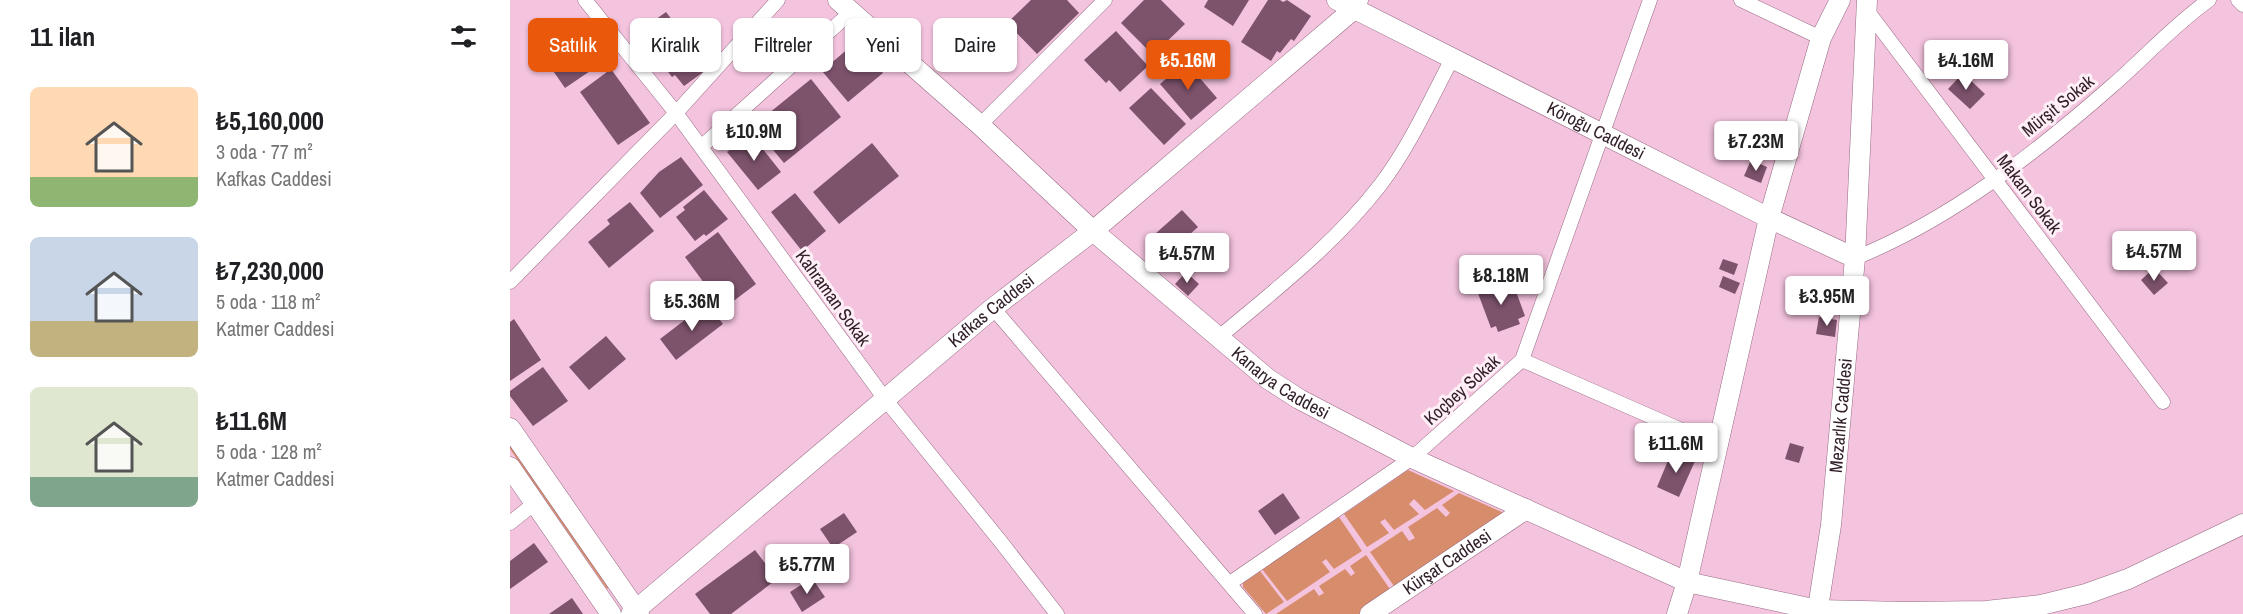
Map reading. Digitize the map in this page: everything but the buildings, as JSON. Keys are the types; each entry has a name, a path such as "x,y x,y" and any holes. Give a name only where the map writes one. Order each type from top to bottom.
{"street":[{"name":"Kahraman Sokak","path":"585,0 676,113 885,399 1057,614"},
{"path":"510,282 676,113 778,0"},
{"path":"980,125 1105,0"},
{"name":"Koçbey Sokak","path":"1230,583 1412,458 1522,360 1650,0"},
{"path":"1741,0 1821,38"},
{"path":"1677,614 1687,582 1769,218 1821,38 1840,0"},
{"name":"Mürşit Sokak","path":"1856,258 1893,243 1933,219 2053,136 2209,0"},
{"path":"2238,0 2243,5"},
{"name":"Köroğu Caddesi","path":"1350,3 1769,218 1856,258"},
{"name":"Kafkas Caddesi","path":"635,613 993,308 1093,231 1350,3"},
{"name":"Makam Sokak","path":"1867,4 1994,178 2163,402"},
{"name":"Mezarlık Caddesi","path":"1817,612 1832,525 1856,258 1867,4"},
{"path":"701,147 844,6"},
{"name":"Kanarya Caddesi","path":"844,6 980,125 1093,231 1268,379 1299,399 1412,458 1687,582 1817,612 1986,611 2041,605 2086,594 2128,579 2243,524"},
{"path":"1218,338 1332,241 1381,184 1401,155 1453,57"},
{"path":"993,308 1255,614"},
{"path":"1522,360 1718,446"},
{"path":"510,428 635,613"},
{"path":"510,467 610,614"},
{"path":"510,524 535,503"},
{"name":"Kürşat Caddesi","path":"1370,614 1526,509"}],"shaded area":[{"path":"510,442 610,587 607,589 510,449"},
{"path":"1408,470 1454,491 1425,510 1414,499 1409,504 1419,514 1394,530 1385,519 1380,522 1389,533 1367,547 1344,514"},
{"path":"1459,493 1504,513 1396,589 1370,552 1402,531 1409,541 1415,538 1408,527 1437,508 1446,517 1450,513 1442,505"},
{"path":"1339,517 1362,551 1334,569 1326,559 1322,562 1330,572 1287,601 1262,569"},
{"path":"1366,555 1392,592 1359,614 1276,614 1314,589 1319,596 1324,593 1319,586 1345,569 1351,576 1355,573 1350,566"},
{"path":"1260,571 1284,602 1266,614 1243,587 1243,582"}]}
